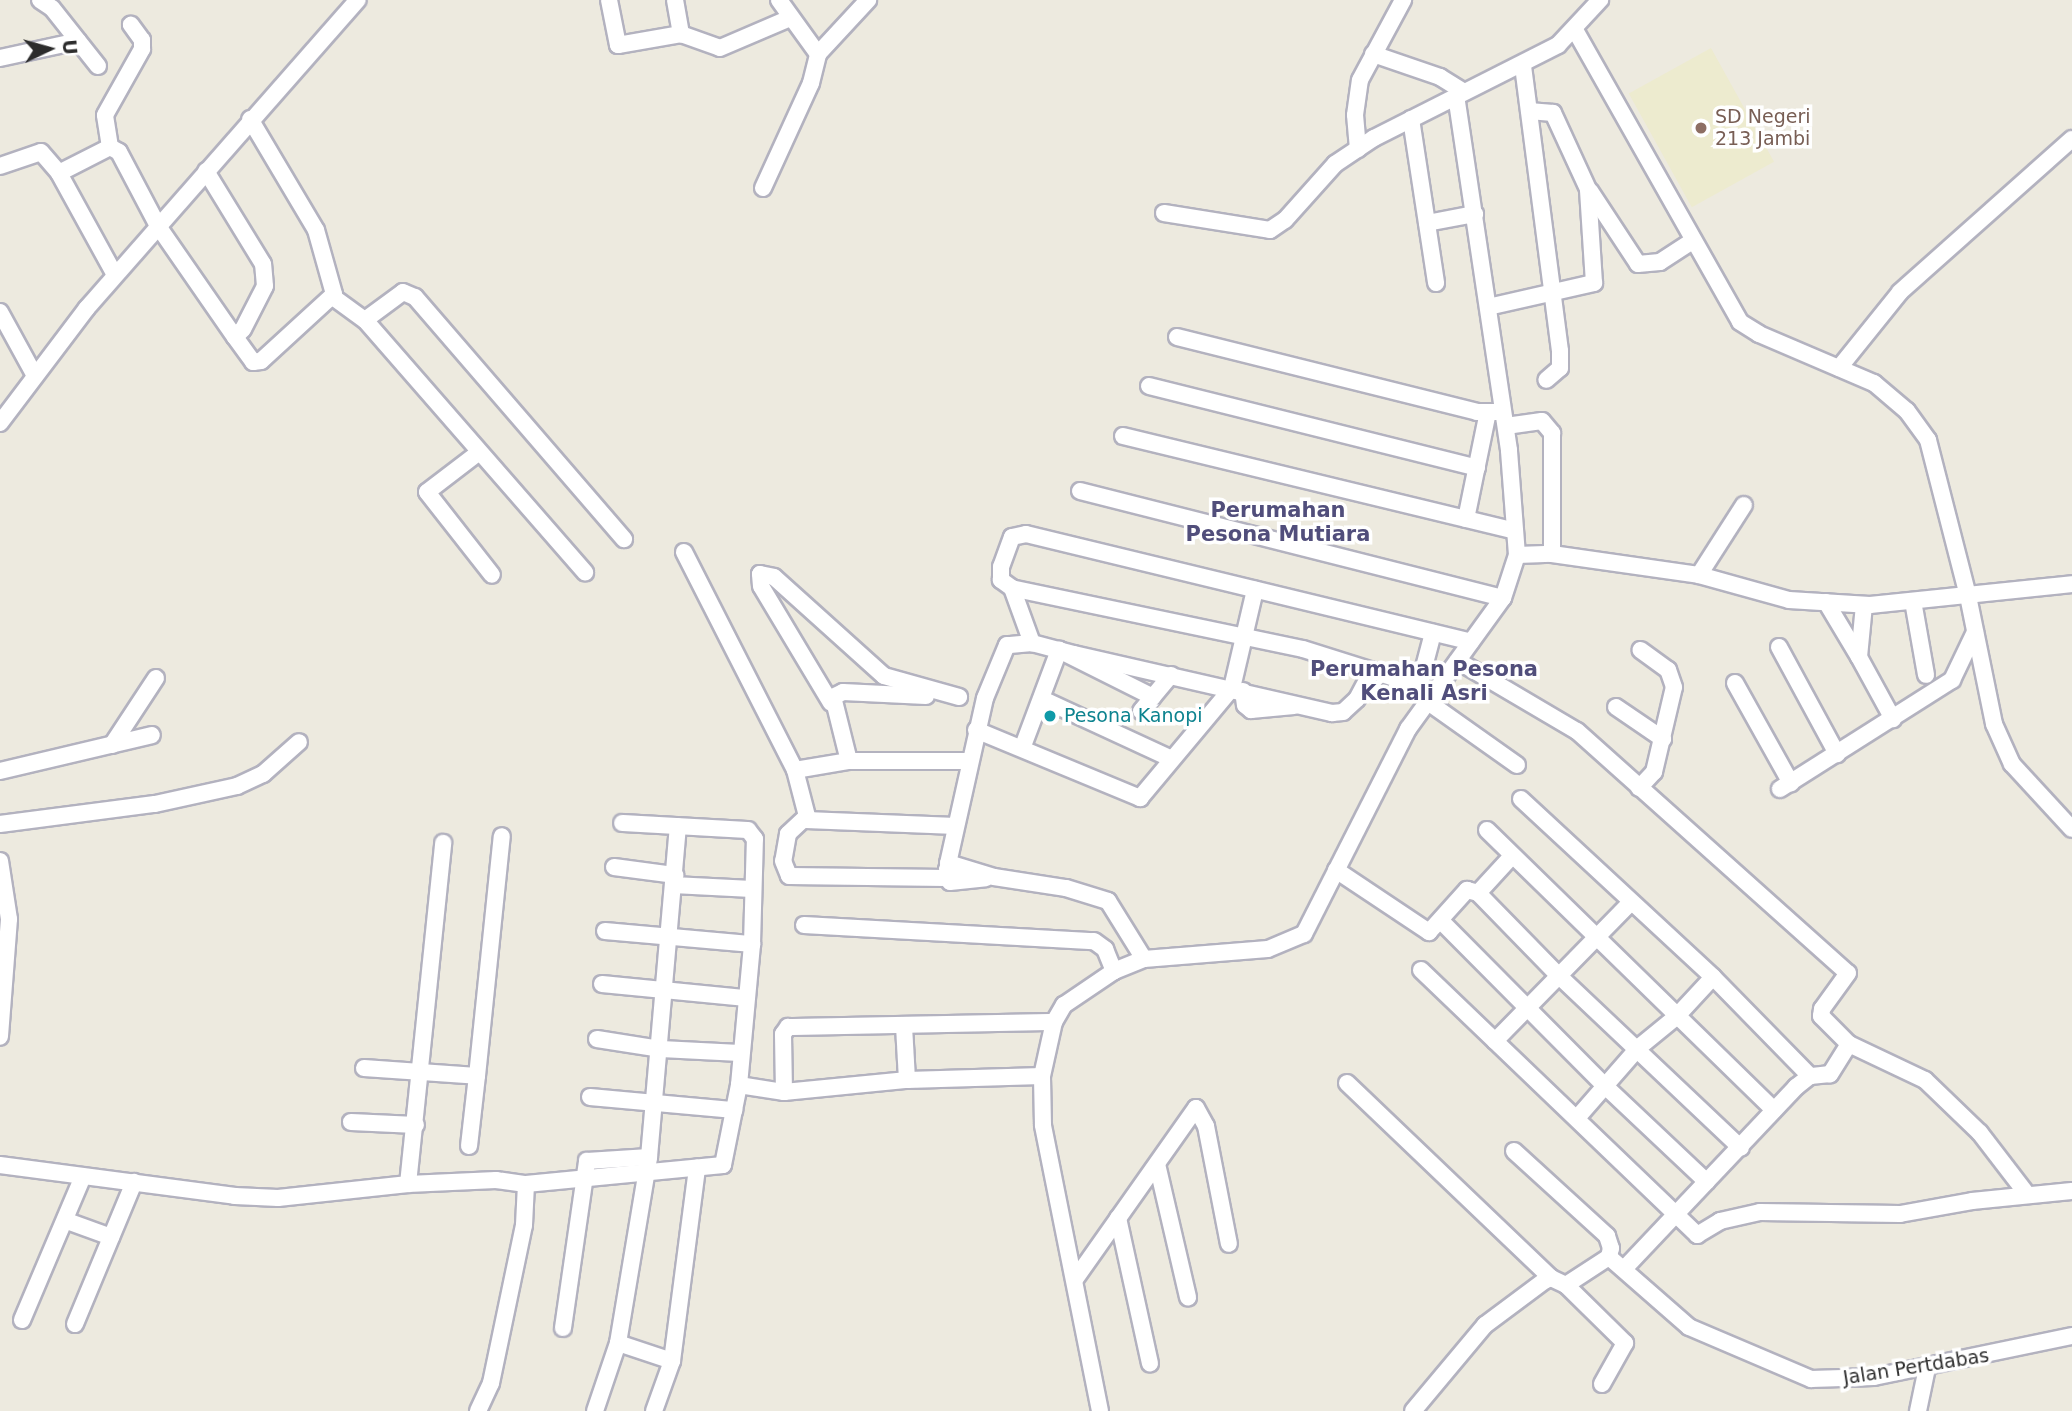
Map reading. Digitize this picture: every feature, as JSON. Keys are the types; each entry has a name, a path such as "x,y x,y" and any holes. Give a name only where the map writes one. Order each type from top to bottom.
{"street":[{"path":"40,0 98,66"},
{"path":"0,423 115,275 358,0"},
{"path":"609,0 618,45 681,34 720,48 790,18"},
{"path":"675,0 681,34"},
{"path":"779,0 818,54"},
{"path":"763,188 811,83 818,54 868,0"},
{"path":"1358,149 1355,115 1360,80 1403,0"},
{"path":"1164,213 1270,230 1286,220 1335,164 1411,119 1522,66 1575,30 1600,0"},
{"path":"131,25 142,40 142,49 105,115 110,147 118,152 158,226 251,360 261,361 333,297"},
{"path":"1575,30 1692,241 1741,322 1874,383 1908,411 1928,440 1968,596 1994,724 2012,764 2072,829"},
{"path":"3,54 78,41"},
{"path":"1100,1411 1076,1278 1043,1125 1042,1076 1054,1022 1064,1005 1114,971 1144,959 1246,952 1294,940 1304,934 1408,729 1503,598 1517,555 1460,94 1440,77 1373,54"},
{"path":"1522,66 1553,295 1560,368 1546,380"},
{"path":"1528,111 1553,113 1588,189 1638,264 1660,262 1692,241"},
{"path":"1411,119 1436,283"},
{"path":"250,120 316,230 333,297 365,320 478,453 585,572"},
{"path":"1839,368 1899,292 2072,139"},
{"path":"59,173 110,147"},
{"path":"0,166 41,152 59,173 115,275"},
{"path":"206,171 253,242 266,276 253,311 235,337"},
{"path":"1488,307 1553,295 1594,283 1588,189"},
{"path":"1427,223 1475,214"},
{"path":"365,320 403,292 415,297 624,539"},
{"path":"0,312 36,376"},
{"path":"1177,337 1498,417 1542,421 1552,433 1552,554"},
{"path":"1149,386 1476,468"},
{"path":"1466,519 1476,468 1498,417"},
{"path":"1122,436 1515,531"},
{"path":"478,453 427,492 492,575"},
{"path":"1080,491 1503,598"},
{"path":"1699,575 1744,505"},
{"path":"1032,643 1012,588 1000,575 1012,537 1018,534 1471,642"},
{"path":"684,552 795,770 806,820"},
{"path":"1517,555 1552,554 1699,575 1789,600 1864,605 2072,584"},
{"path":"849,761 831,704 761,586 760,573 774,577 884,676 959,697"},
{"path":"1012,588 1246,637 1419,686 1517,765"},
{"path":"1255,590 1238,689 1245,705 1251,710 1299,705 1343,712 1357,699 1372,671"},
{"path":"1913,601 1926,675"},
{"path":"1826,602 1893,719"},
{"path":"1859,657 1864,605"},
{"path":"1735,683 1785,786 1951,680 1975,632"},
{"path":"1419,686 1433,633"},
{"path":"947,871 976,730 985,698 1007,645 1032,643 1238,689"},
{"path":"1779,647 1837,754"},
{"path":"1059,650 1153,697"},
{"path":"1023,746 1059,650"},
{"path":"1639,788 1654,772 1674,687 1668,670 1640,650"},
{"path":"1458,661 1577,731 1847,969 1848,977 1824,1003 1821,1016 1849,1044 1925,1080 1980,1133 2026,1193"},
{"path":"1141,711 1171,675"},
{"path":"112,745 156,678"},
{"path":"976,730 1023,746 1137,798 1238,689"},
{"path":"831,704 833,697 843,692 985,698"},
{"path":"1042,699 1172,759"},
{"path":"1616,707 1663,739"},
{"path":"0,771 152,735"},
{"path":"0,824 155,804 237,786 262,774 299,741"},
{"path":"795,770 849,761 970,761"},
{"path":"1521,799 1713,977 1810,1076"},
{"path":"956,826 806,820 788,834 783,861 789,876 947,871 1066,888 1108,901 1144,959"},
{"path":"563,1328 582,1179 590,1159 697,1168 723,1165 739,1085 752,944 752,833 622,822"},
{"path":"595,1411 618,1343 647,1163 661,1049 678,826"},
{"path":"1487,830 1593,938 1774,1110"},
{"path":"469,1146 502,835"},
{"path":"408,1184 443,843"},
{"path":"1478,892 1512,856"},
{"path":"0,861 9,919 0,1037"},
{"path":"614,867 674,880 752,889"},
{"path":"1336,870 1421,931 1429,932 1442,922 1466,890 1478,892 1557,974 1741,1148"},
{"path":"1495,1041 1557,974 1631,902"},
{"path":"1442,922 1526,1009 1707,1182"},
{"path":"804,925 1094,941 1104,949 1114,971"},
{"path":"606,931 752,944"},
{"path":"1421,970 1699,1235 1720,1220 1760,1212 1899,1214 2026,1193 2072,1191"},
{"path":"1577,1118 1638,1048 1676,1017 1713,977"},
{"path":"602,984 746,998"},
{"path":"784,1092 783,1034 788,1027 1054,1022"},
{"path":"904,1026 907,1080"},
{"path":"597,1039 661,1049 740,1053"},
{"path":"1624,1269 1774,1110 1810,1076 1830,1074 1849,1044"},
{"path":"364,1068 477,1076"},
{"path":"739,1085 784,1092 907,1080 1042,1076"},
{"path":"1346,1083 1625,1343 1602,1384"},
{"path":"590,1097 734,1110"},
{"path":"1076,1278 1196,1108 1206,1126 1229,1244"},
{"path":"351,1122 416,1125"},
{"path":"1413,1411 1472,1336 1558,1282 1609,1257 1611,1248 1606,1236 1514,1151"},
{"path":"1157,1164 1188,1297"},
{"path":"0,1165 278,1198 408,1184 496,1180 526,1184 582,1179"},
{"path":"653,1411 672,1361 697,1168"},
{"path":"22,1320 83,1176"},
{"path":"75,1324 134,1182"},
{"path":"478,1411 491,1383 524,1225 526,1184"},
{"path":"1118,1218 1150,1364"},
{"path":"66,1221 111,1237"},
{"name":"Jalan Pertdabas","path":"1609,1257 1689,1326 1811,1379 1874,1377 2072,1336"},
{"path":"618,1343 672,1361"},
{"path":"1918,1411 1927,1368"}],"shaded area":[{"name":"SD Negeri 213 Jambi","path":"1711,48 1774,162 1692,207 1629,94"}],"place":[{"name":"SD Negeri 213 Jambi","path":"1701,128"},
{"name":"Pesona Kanopi","path":"1050,716"}],"district":[{"name":"Perumahan Pesona Mutiara","path":"1278,522"},
{"name":"Perumahan Pesona Kenali Asri","path":"1424,681"}]}
